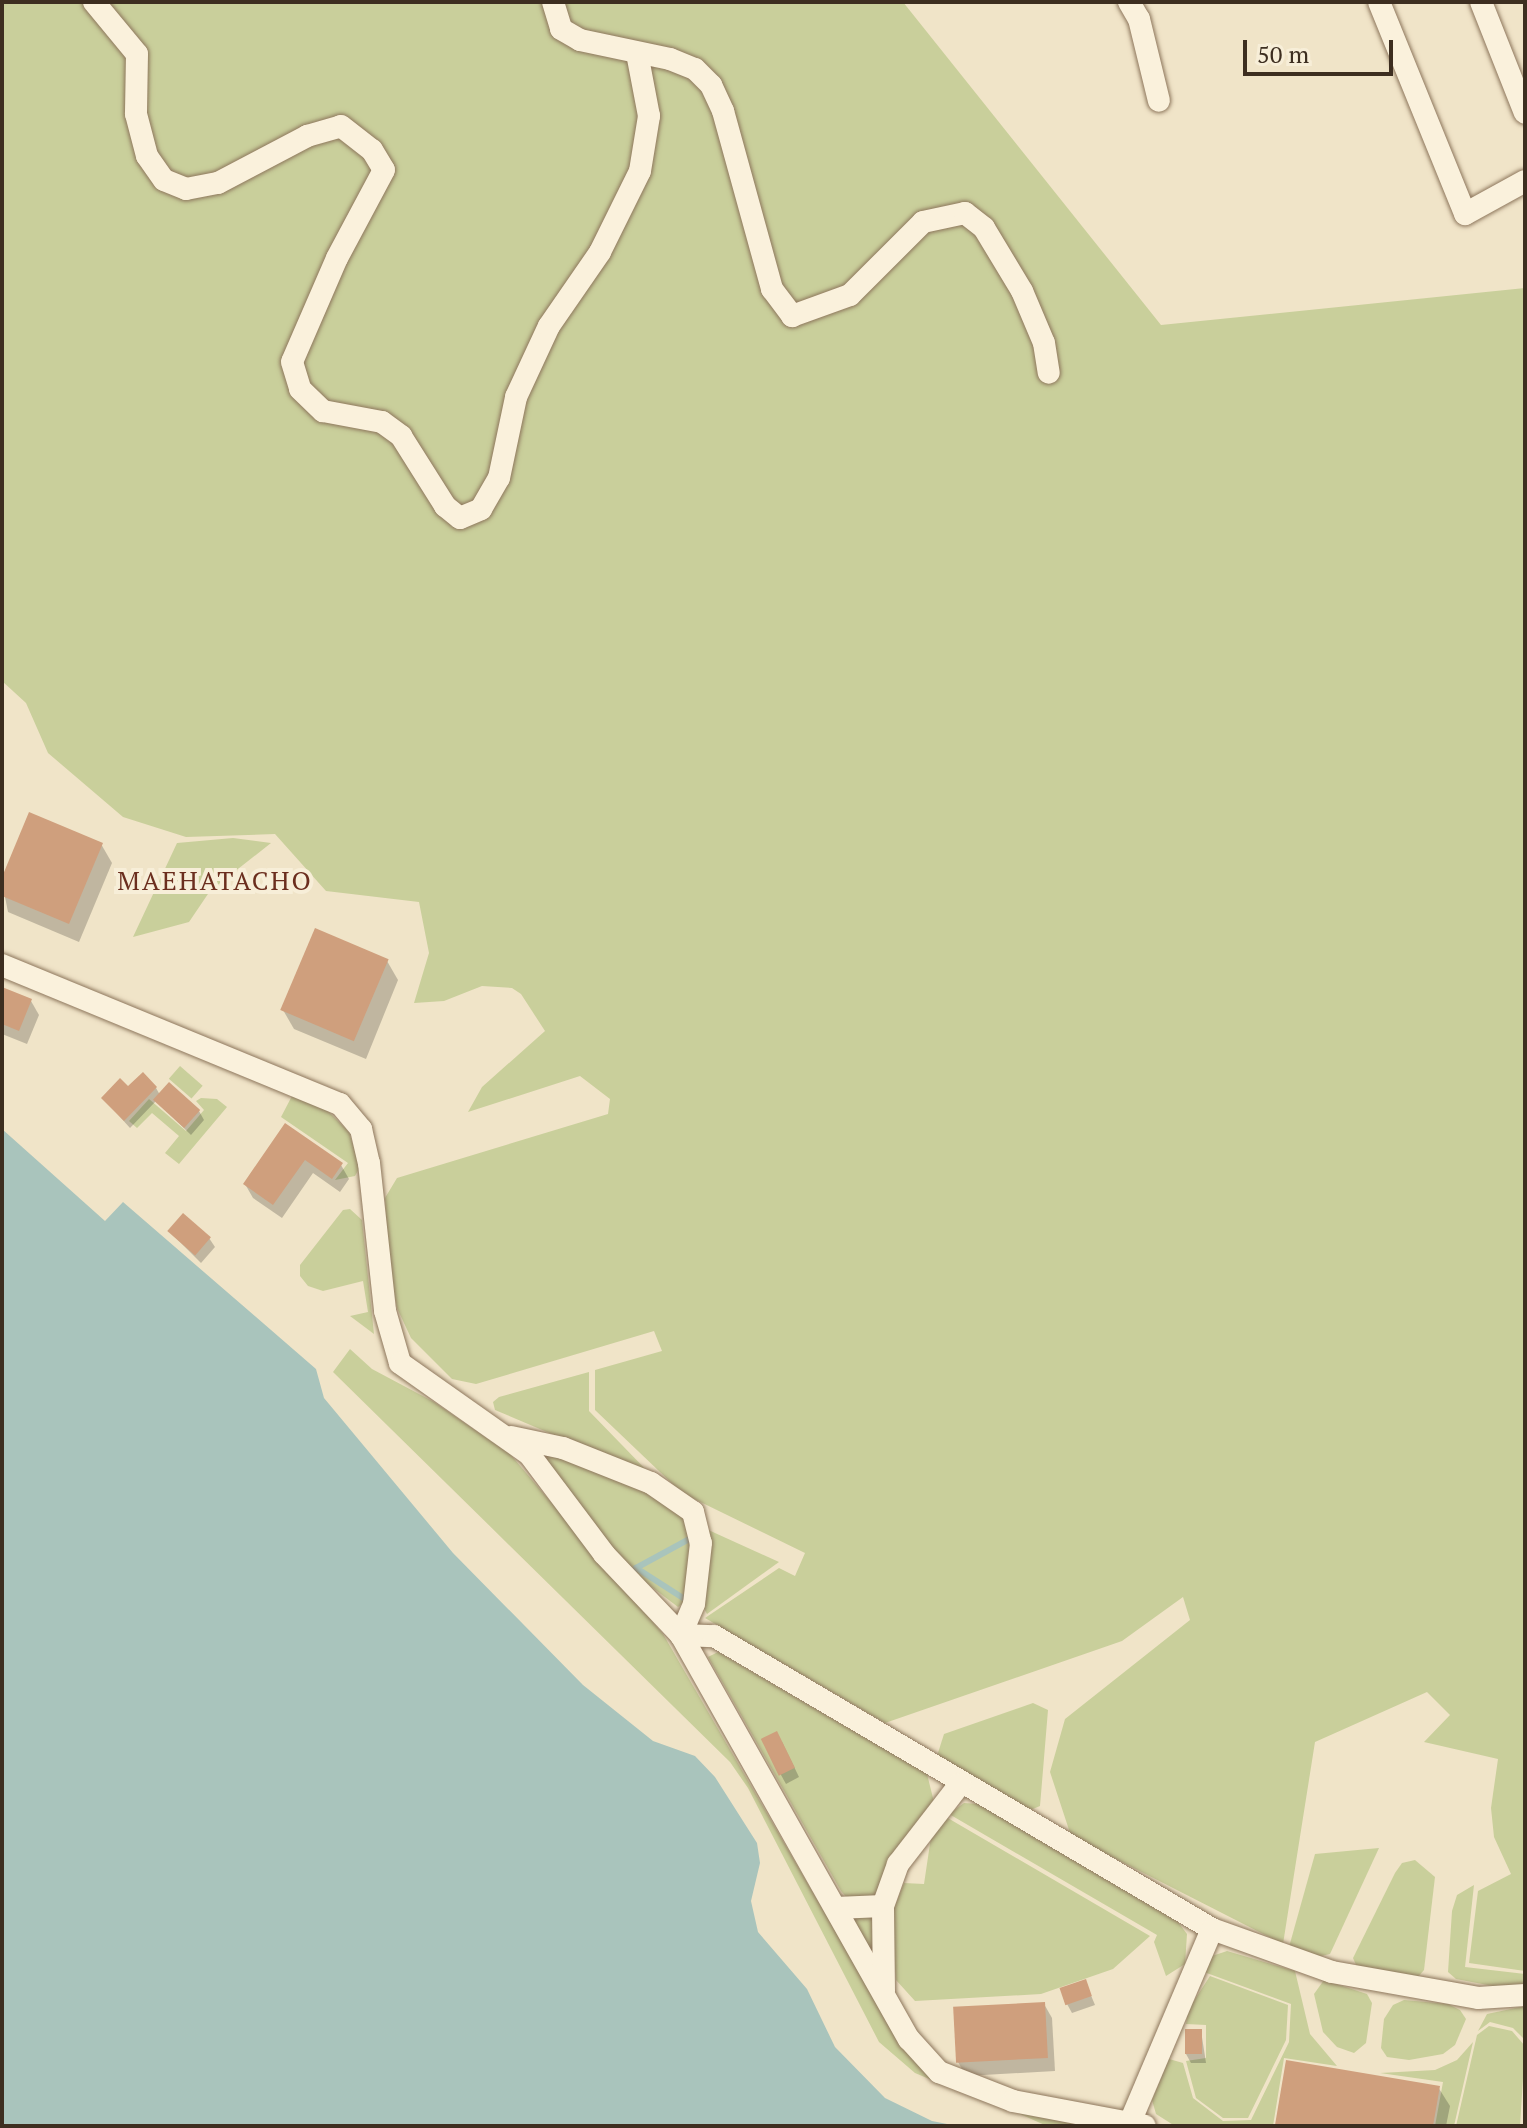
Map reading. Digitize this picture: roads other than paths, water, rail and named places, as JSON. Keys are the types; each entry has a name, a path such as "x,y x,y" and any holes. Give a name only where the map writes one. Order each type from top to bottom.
{"street":[{"path":"94,2 137,54 136,114 147,156 164,180 186,189 218,183 307,136 341,126 372,150 384,170 319,296 292,362 300,389 323,411 382,422 401,436 445,506 460,518 481,509 499,478 516,397 549,326 600,252 640,171 649,116 637,53"},
{"path":"553,2 561,29 580,40 695,69 711,85 723,111 772,289 792,316 850,295 923,222 965,213 984,228 1022,291 1044,343 1049,373"},
{"path":"1129,2 1139,19 1159,101"},
{"path":"1379,2 1465,214 1525,181"},
{"path":"1481,2 1525,113"},
{"path":"2,965 340,1104 361,1129 369,1163 385,1311 400,1363 529,1454 604,1554 681,1635 909,2039 939,2072 1013,2101 1138,2123 1212,1929"},
{"path":"506,1436 563,1448 651,1483 687,1504 701,1543 694,1604 681,1635"},
{"path":"681,1635 714,1636 960,1784 1212,1929 1332,1972 1478,1998 1525,1995"},
{"path":"884,1994 883,1906 898,1864 960,1784"},
{"path":"836,1908 883,1906"}],"water":[{"path":"2,1129 105,1221 123,1202 316,1369 324,1398 453,1553 583,1685 653,1741 695,1756 715,1777 757,1843 760,1863 751,1901 758,1932 807,1989 835,2047 885,2098 932,2121 957,2126 2,2126"}],"waterway":[{"path":"683,1598 636,1568 691,1538"}],"district":[{"name":"MAEHATACHO","path":"215,881"}]}
